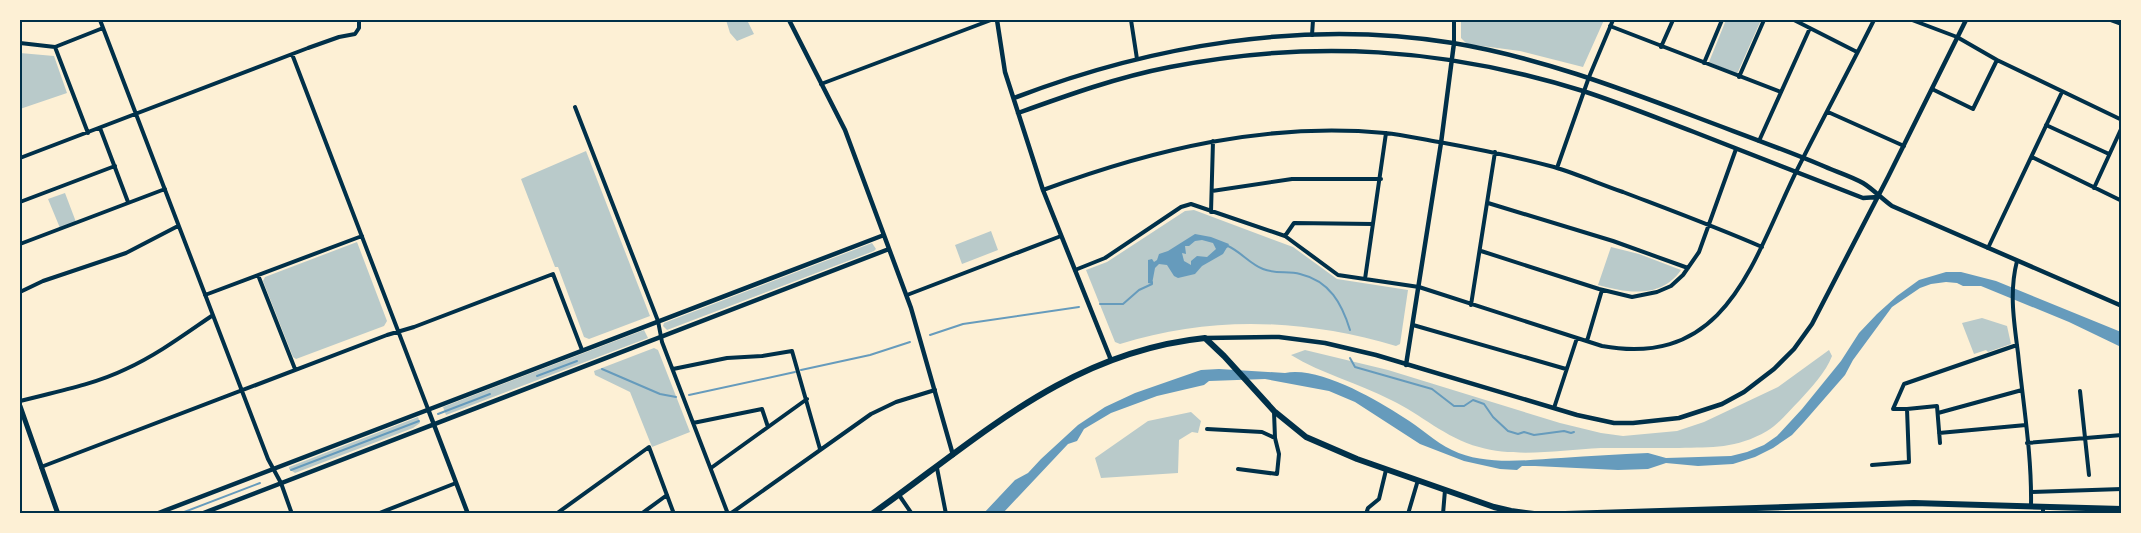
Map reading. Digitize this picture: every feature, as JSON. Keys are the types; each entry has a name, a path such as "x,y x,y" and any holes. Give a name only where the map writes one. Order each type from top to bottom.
{"highway":[{"path":"872,513 1041,393 1084,370 1151,348 1205,338 1274,411 1306,437 1332,449 1445,489 1494,510 1534,513"},
{"path":"1565,513 1787,510 1914,503 2031,506 2043,510 2121,508"}],"main road":[{"path":"20,407 58,513"}],"street":[{"path":"100,20 272,469 281,483 292,513"},
{"path":"20,158 292,54 339,37 355,34 359,20"},
{"path":"789,20 845,130 907,295 953,456"},
{"path":"821,84 991,20"},
{"path":"997,20 1003,62 1043,190 1111,360"},
{"path":"1131,20 1137,59"},
{"path":"1312,36 1313,20"},
{"path":"1406,365 1453,59 1454,20"},
{"path":"1557,168 1589,77 1613,20"},
{"path":"1661,47 1673,20"},
{"path":"1704,63 1722,20"},
{"path":"1739,77 1764,20"},
{"path":"1794,20 1858,52"},
{"path":"1075,270 1105,258 1180,207 1191,204 1285,236 1338,275 1419,287 1618,349 1668,345 1695,333 1728,306 1762,247 1796,172 1874,20"},
{"path":"1912,20 1957,37 1997,60 2121,120"},
{"path":"1205,338 1279,338 1325,343 1376,355 1596,419 1633,423 1678,418 1722,404 1744,392 1774,369 1794,349 1812,324 1966,20"},
{"path":"2111,20 2121,24"},
{"path":"1611,26 1781,92"},
{"path":"20,44 55,47 103,28"},
{"path":"1759,141 1809,28"},
{"path":"1014,98 1084,73 1137,59 1203,45 1268,37 1379,36 1454,44 1589,77 1804,158 1864,183 1878,197 1892,206 2121,306"},
{"path":"55,47 87,133"},
{"path":"1018,113 1089,88 1141,74 1246,55 1360,51 1453,59 1518,73 1584,91 1863,198 1878,197"},
{"path":"292,54 468,513"},
{"path":"1932,89 1973,109 1997,60"},
{"path":"1988,248 2062,92"},
{"path":"574,107 658,321 660,337 729,513 881,408 935,390"},
{"path":"1828,112 1904,146"},
{"path":"2046,125 2109,154"},
{"path":"2094,188 2121,127"},
{"path":"100,128 128,202"},
{"path":"1043,190 1123,162 1213,141 1301,132 1386,133 1495,152 1557,168 1709,224 1762,247"},
{"path":"1365,279 1386,133"},
{"path":"1211,212 1213,141"},
{"path":"1480,251 1602,290 1632,297 1644,296 1671,286 1699,252 1736,149"},
{"path":"1471,305 1495,152"},
{"path":"2032,157 2121,201"},
{"path":"20,202 115,166"},
{"path":"1212,191 1292,179 1381,179"},
{"path":"20,244 165,189"},
{"path":"1488,203 1613,241 1688,268"},
{"path":"1285,236 1294,223 1373,224"},
{"path":"20,292 43,281 126,253 178,226"},
{"path":"156,513 884,235"},
{"path":"205,295 362,236"},
{"path":"907,295 1061,236"},
{"path":"201,513 889,249"},
{"path":"2017,261 2014,272 2013,316 2032,492 2031,506"},
{"path":"41,467 295,369 553,274 582,350"},
{"path":"258,275 295,369"},
{"path":"1587,341 1602,290"},
{"path":"20,401 84,384 126,369 213,315"},
{"path":"1413,325 1566,369"},
{"path":"1554,408 1577,338"},
{"path":"1940,443 1937,406 1893,409 1904,384 2017,345"},
{"path":"673,369 728,358 792,351 820,449"},
{"path":"1938,413 2022,390"},
{"path":"2080,391 2089,475"},
{"path":"711,468 807,399"},
{"path":"693,423 762,409 768,428"},
{"path":"1872,465 1909,462 1907,409"},
{"path":"1238,469 1277,474 1279,454 1275,438 1274,411"},
{"path":"1939,433 2025,425"},
{"path":"1207,429 1263,432 1275,438"},
{"path":"2027,443 2121,435"},
{"path":"556,513 648,447 674,513"},
{"path":"937,468 946,513"},
{"path":"1366,513 1368,508 1379,499 1386,469"},
{"path":"1408,513 1418,479"},
{"path":"376,513 456,483"},
{"path":"1443,513 1445,489"},
{"path":"2032,492 2121,489"},
{"path":"641,513 667,495"},
{"path":"899,495 912,513"}],"shaded area":[{"path":"726,20 747,20 754,34 737,41 730,33"},
{"path":"1461,20 1604,20 1583,67 1520,51 1467,44 1461,38"},
{"path":"1726,20 1761,20 1737,74 1709,62"},
{"path":"20,53 54,56 67,93 20,109"},
{"path":"586,151 650,316 589,339 584,337 521,179"},
{"path":"65,193 76,222 60,228 48,199"},
{"path":"1194,210 1293,247 1337,279 1408,290 1400,344 1396,346 1327,330 1258,324 1189,328 1120,344 1115,342 1086,270 1107,262 1185,211"},
{"path":"991,231 998,250 962,264 955,245"},
{"path":"357,242 387,321 384,326 296,359 293,357 263,281 265,277"},
{"path":"872,243 876,249 874,251 667,330 663,326 664,323"},
{"path":"1611,247 1639,254 1681,270 1664,286 1654,290 1620,290 1598,285"},
{"path":"1982,318 2007,326 2011,344 1974,354 1962,323"},
{"path":"644,330 648,338 446,415 443,407"},
{"path":"654,348 658,350 690,432 652,447 630,392 595,375 594,371"},
{"path":"1305,350 1388,370 1560,423 1623,436 1677,431 1704,422 1778,387 1829,350 1832,356 1818,380 1780,421 1767,431 1745,441 1713,447 1601,448 1524,453 1479,447 1455,438 1391,400 1315,368 1291,355"},
{"path":"1191,412 1201,421 1198,433 1192,432 1179,440 1178,473 1101,478 1095,458 1148,421"},
{"path":"418,417 420,423 413,428 295,473 289,469 289,467"}],"water":[{"path":"1195,234 1229,244 1223,254 1202,266 1195,274 1178,278 1167,265 1159,264 1155,268 1152,284 1148,283 1148,260 1152,259 1154,262 1159,254","holes":["1202,240 1213,243 1216,249 1207,257 1197,256 1191,261 1191,265 1184,261 1182,253 1186,254 1185,246"]},
{"path":"1946,272 1961,272 1996,281 2121,332 2121,347 2069,322 1981,286 1963,286 1946,282 1931,284 1920,288 1892,307 1853,360 1845,375 1792,435 1773,448 1733,464 1698,466 1666,463 1648,469 1522,466 1517,470 1500,469 1464,461 1420,444 1355,402 1329,391 1265,379 1209,381 1204,385 1157,396 1111,413 1084,429 1077,441 1068,444 1003,513 983,514 1015,480 1028,473 1078,425 1105,407 1135,393 1201,370 1299,372 1330,379 1378,402 1446,447 1478,458 1520,461 1648,453 1666,458 1731,456 1747,452 1764,445 1777,436 1802,409 1841,361 1859,333 1877,314 1919,280"}],"waterway":[{"path":"1226,247 1228,246 1263,269 1300,274 1319,282 1339,303 1350,330"},
{"path":"1100,304 1123,304 1152,282"},
{"path":"930,335 963,324 1079,307"},
{"path":"801,370 870,355 910,342"},
{"path":"1350,358 1355,367 1432,389 1454,406 1464,406 1473,400 1484,404 1493,417 1508,431 1534,435 1574,432"},
{"path":"537,376 577,361"},
{"path":"602,369 660,394 676,397"},
{"path":"689,395 795,372"},
{"path":"438,414 490,394"},
{"path":"291,470 419,421"},
{"path":"179,514 260,483"}]}
